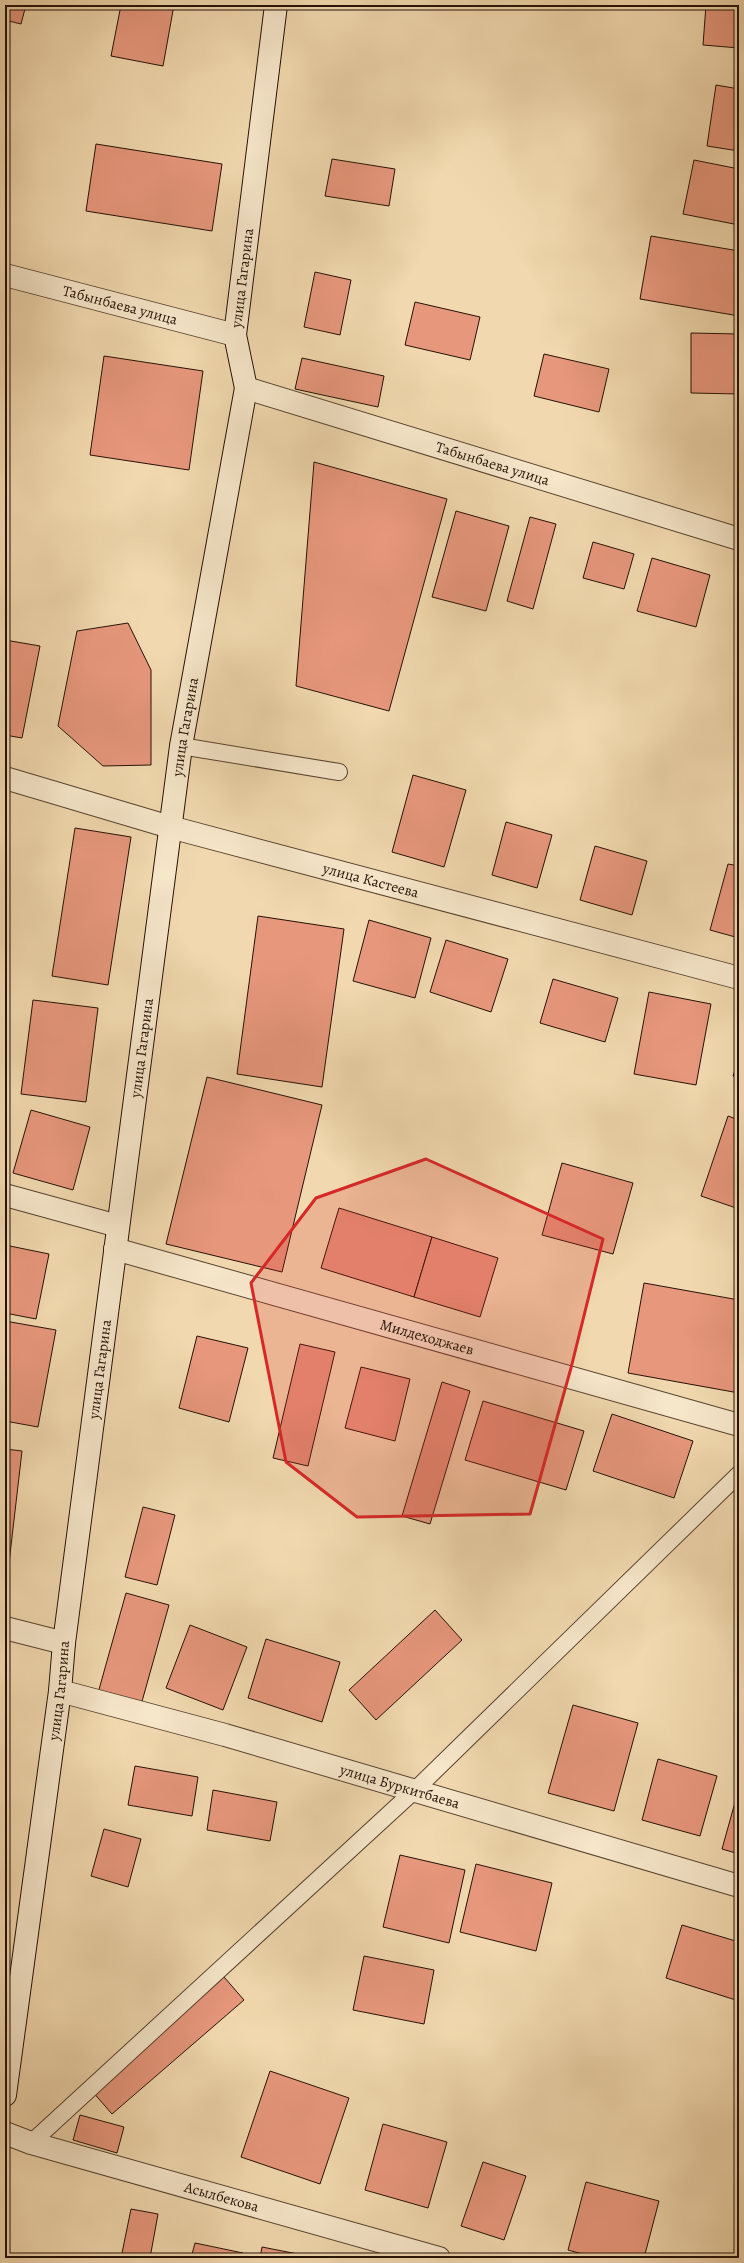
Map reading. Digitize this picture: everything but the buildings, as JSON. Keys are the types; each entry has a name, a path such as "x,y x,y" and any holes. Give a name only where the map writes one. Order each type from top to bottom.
{"street":[{"name":"улица Гагарина","path":"5,2095 60,1691 64,1643 181,746 246,388 235,335 276,5"},
{"name":"Табынбаева улица","path":"5,276 235,335"},
{"name":"Табынбаева улица","path":"246,388 738,536"},
{"name":"улица Кастеева","path":"5,778 170,827 739,978"},
{"path":"5,1195 118,1226"},
{"name":"Милдеходжаев","path":"115,1250 739,1425"},
{"path":"5,1628 64,1643"},
{"name":"улица Буркитбаева","path":"60,1691 225,1735 739,1886"},
{"name":"Асылбекова","path":"5,2133 31,2143 439,2258"}],"lane":[{"path":"181,746 339,772"},
{"path":"31,2143 415,1790 739,1474"}],"highlighted area":[{"path":"426,1159 603,1239 571,1368 530,1514 357,1517 286,1462 251,1283 316,1198"}]}
